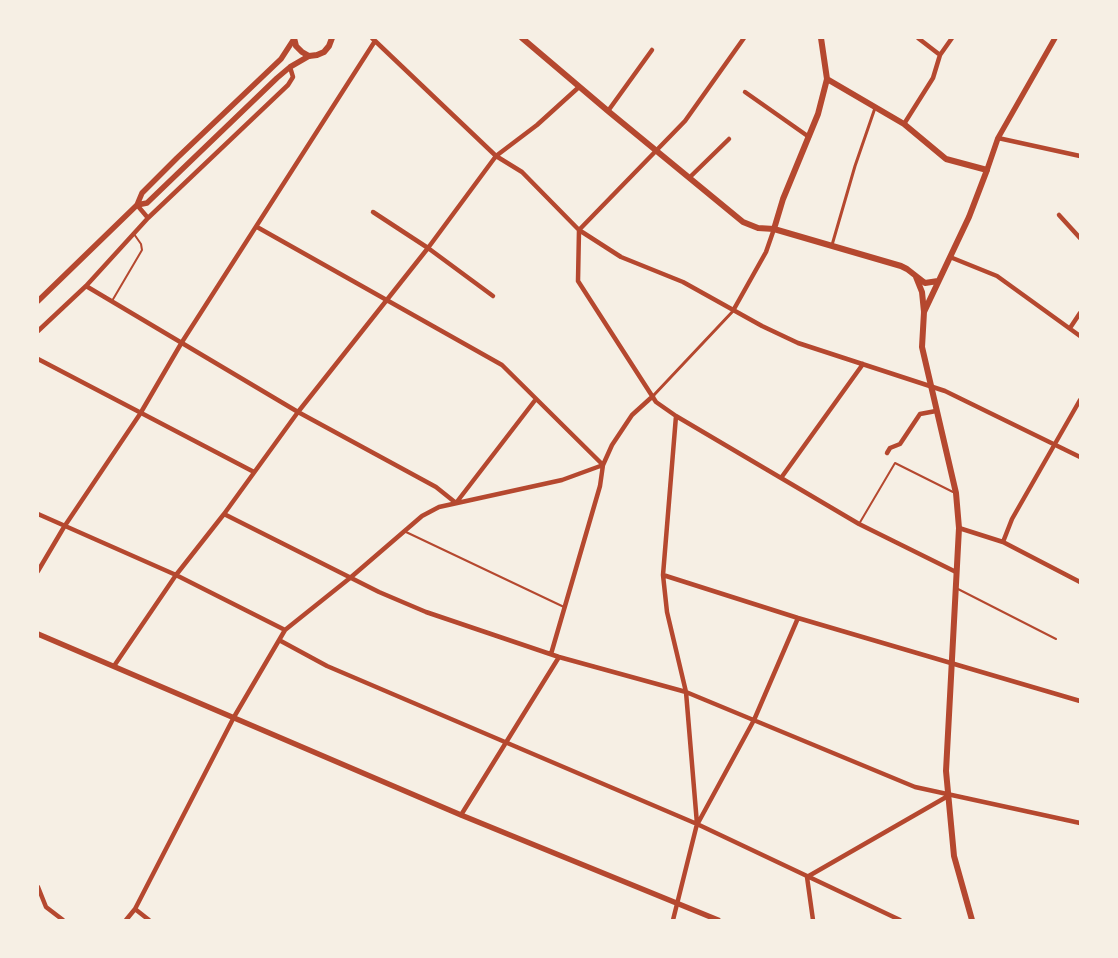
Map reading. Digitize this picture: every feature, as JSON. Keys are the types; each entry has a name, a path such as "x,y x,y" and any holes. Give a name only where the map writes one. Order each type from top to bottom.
{"main road":[{"path":"294,38 296,46 309,56 324,52 338,38"},
{"path":"329,46 332,38"},
{"path":"522,38 743,222 758,228 774,229 907,268 925,283 938,281"},
{"path":"774,229 783,198 818,114 827,79 821,38"},
{"path":"827,79 904,124 946,159 987,170 969,218 924,312"},
{"path":"916,277 922,292 924,312 922,347 956,493 959,528 946,771 954,856 972,920"}],"street":[{"path":"38,301 136,205 142,194 156,179 281,58 294,38"},
{"path":"744,38 684,121 579,230 578,281 656,402 676,416 859,524 956,572"},
{"path":"918,38 940,55"},
{"path":"904,124 933,78 940,55 952,38"},
{"path":"987,170 998,138 1055,38"},
{"path":"38,572 64,527 140,414 182,342 373,39 496,156 522,172 579,230 621,257 683,282 762,326 798,343 930,387 945,390 1080,457"},
{"path":"608,111 652,50"},
{"path":"136,205 147,203 290,67 309,56"},
{"path":"38,331 86,286 148,218 288,85 293,77 290,67"},
{"path":"114,666 176,575 224,514 298,412 388,300 496,156 537,125 579,86"},
{"path":"745,92 809,137"},
{"path":"832,246 855,166 876,108"},
{"path":"998,138 1080,156"},
{"path":"689,178 729,139"},
{"path":"136,205 148,218"},
{"path":"373,212 428,248 493,296"},
{"path":"1059,215 1080,238"},
{"path":"256,227 502,365 603,465"},
{"path":"551,654 600,486 603,465 612,445 632,415 653,396 734,310 766,252 774,229"},
{"path":"950,257 997,276 1080,336"},
{"path":"86,286 298,412 436,487 456,503"},
{"path":"1070,328 1080,313"},
{"path":"38,359 254,472"},
{"path":"781,478 863,364"},
{"path":"456,503 536,399"},
{"path":"1003,542 1012,519 1080,400"},
{"path":"887,453 890,448 900,444 920,414 936,411"},
{"path":"676,416 663,575 667,612 686,692 697,824"},
{"path":"126,920 135,910 234,717 285,630 350,578 422,516 439,507 562,480 603,465"},
{"path":"38,514 176,575 285,630"},
{"path":"224,514 350,578 426,612 559,657 686,692 915,787 948,796 966,797 1080,823"},
{"path":"959,528 1003,542 1080,582"},
{"path":"663,575 798,618 1080,701"},
{"path":"673,920 697,824 754,720 798,618"},
{"path":"38,634 461,815 718,920"},
{"path":"279,640 327,666 697,824 900,920"},
{"path":"461,815 559,657"},
{"path":"807,877 948,796"},
{"path":"807,877 813,920"},
{"path":"38,887 46,907 63,920"},
{"path":"135,910 149,920"}],"lane":[{"path":"112,301 142,250 141,244 133,234"},
{"path":"859,524 895,463 956,493"},
{"path":"404,531 564,607"},
{"path":"956,588 1056,639"}]}
